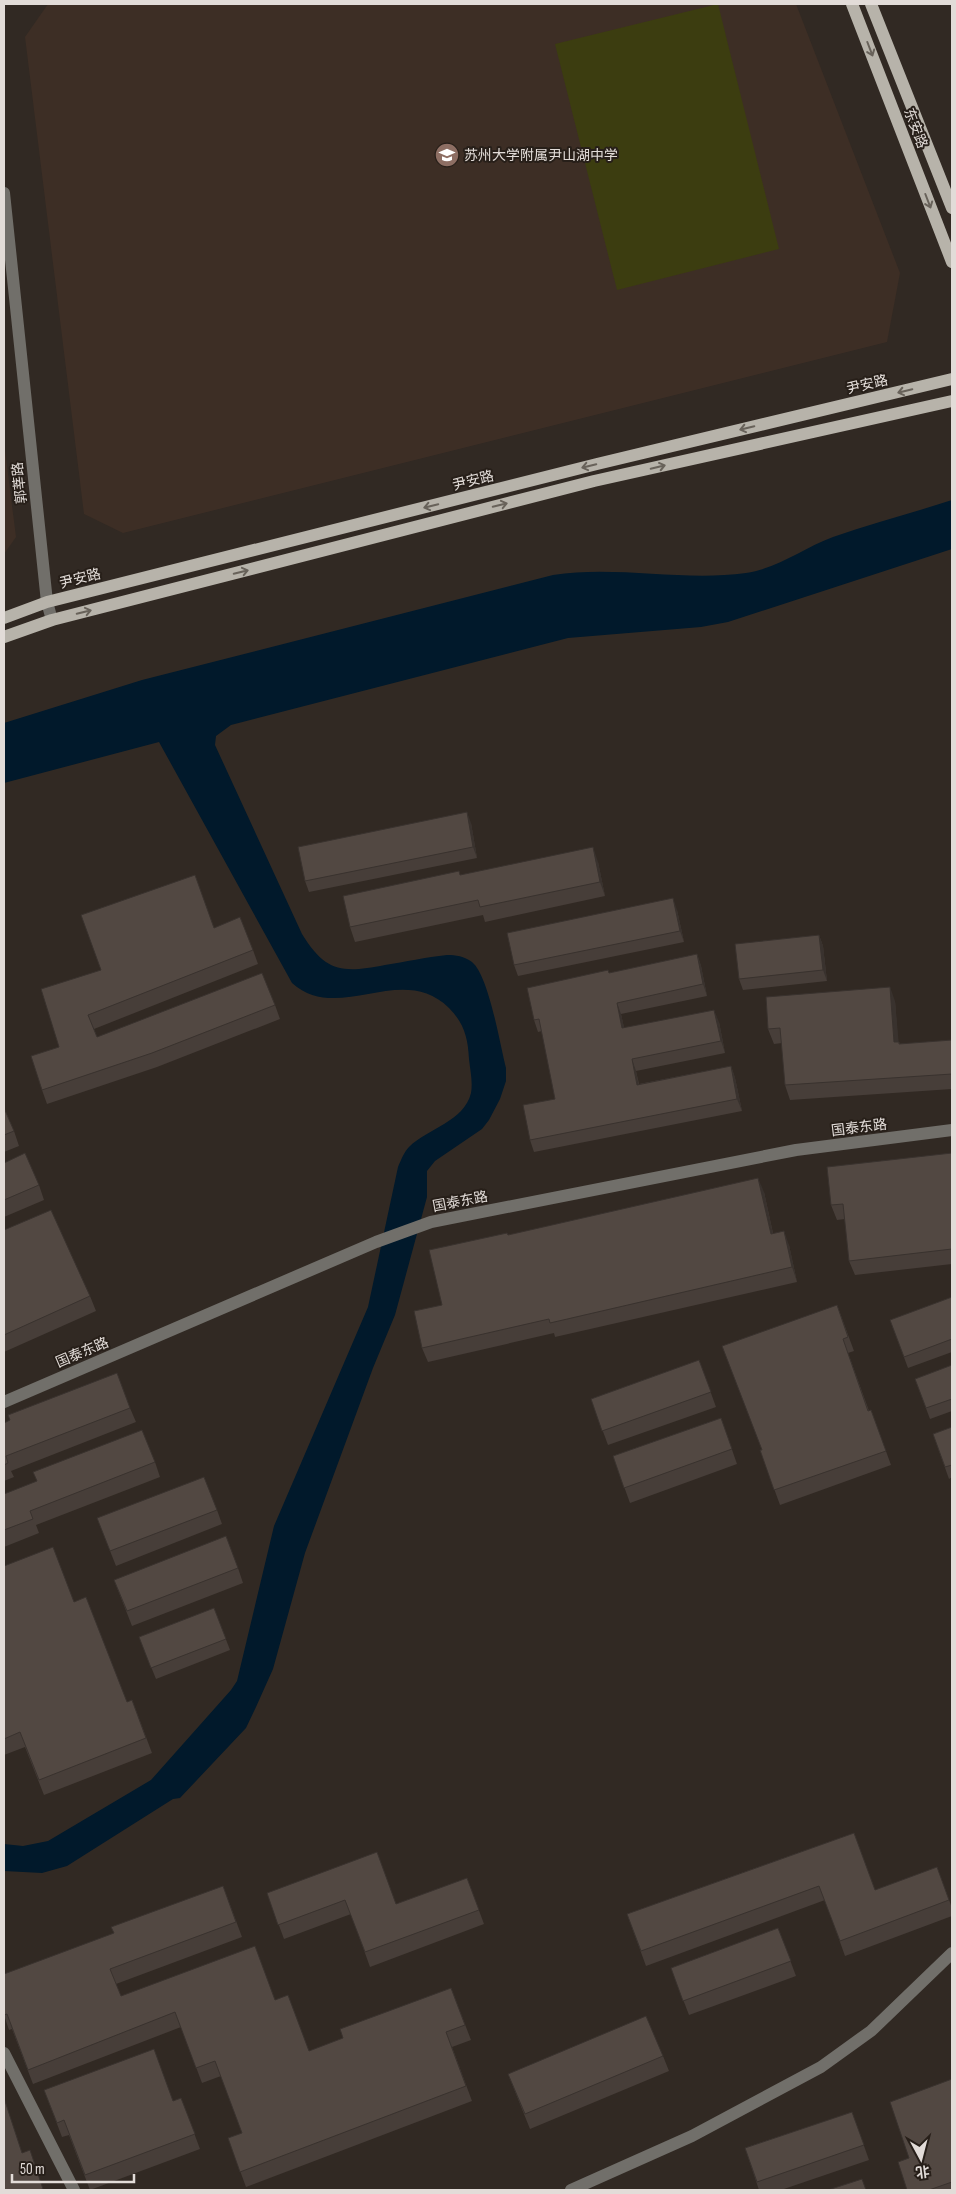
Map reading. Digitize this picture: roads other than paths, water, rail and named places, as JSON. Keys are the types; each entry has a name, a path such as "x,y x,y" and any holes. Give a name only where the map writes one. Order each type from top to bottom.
{"main road":[{"name":"东安路","path":"852,4 952,262"},
{"name":"东安路","path":"871,4 952,208"},
{"name":"尹安路","path":"4,618 47,602 597,464 952,380"},
{"path":"4,637 52,620 594,481 952,401"}],"street":[{"name":"郭莘路","path":"4,193 47,602 52,620"},
{"name":"国泰东路","path":"4,1402 376,1242 431,1222 796,1150 952,1130"},
{"path":"571,2190 692,2136 821,2067 871,2031 952,1953"},
{"path":"4,2053 74,2190"}],"water":[{"path":"952,500 952,549 728,622 701,627 568,638 231,725 216,736 215,745 302,934 311,947 328,963 347,969 370,968 447,955 460,956 472,962 484,981 489,996 506,1068 506,1081 500,1099 482,1129 435,1161 427,1171 427,1197 395,1315 373,1368 305,1553 273,1669 246,1728 180,1798 173,1799 67,1866 42,1873 4,1871 4,1844 23,1846 48,1841 151,1780 237,1681 274,1526 368,1307 398,1167 409,1147 461,1111 467,1103 472,1084 468,1044 462,1025 449,1008 430,995 411,990 330,998 310,994 292,983 159,742 4,783 4,723 142,680 553,575 577,572 625,572 698,576 746,573 769,567 833,537"}],"place":[{"name":"苏州大学附属尹山湖中学","path":"447,155"}]}
